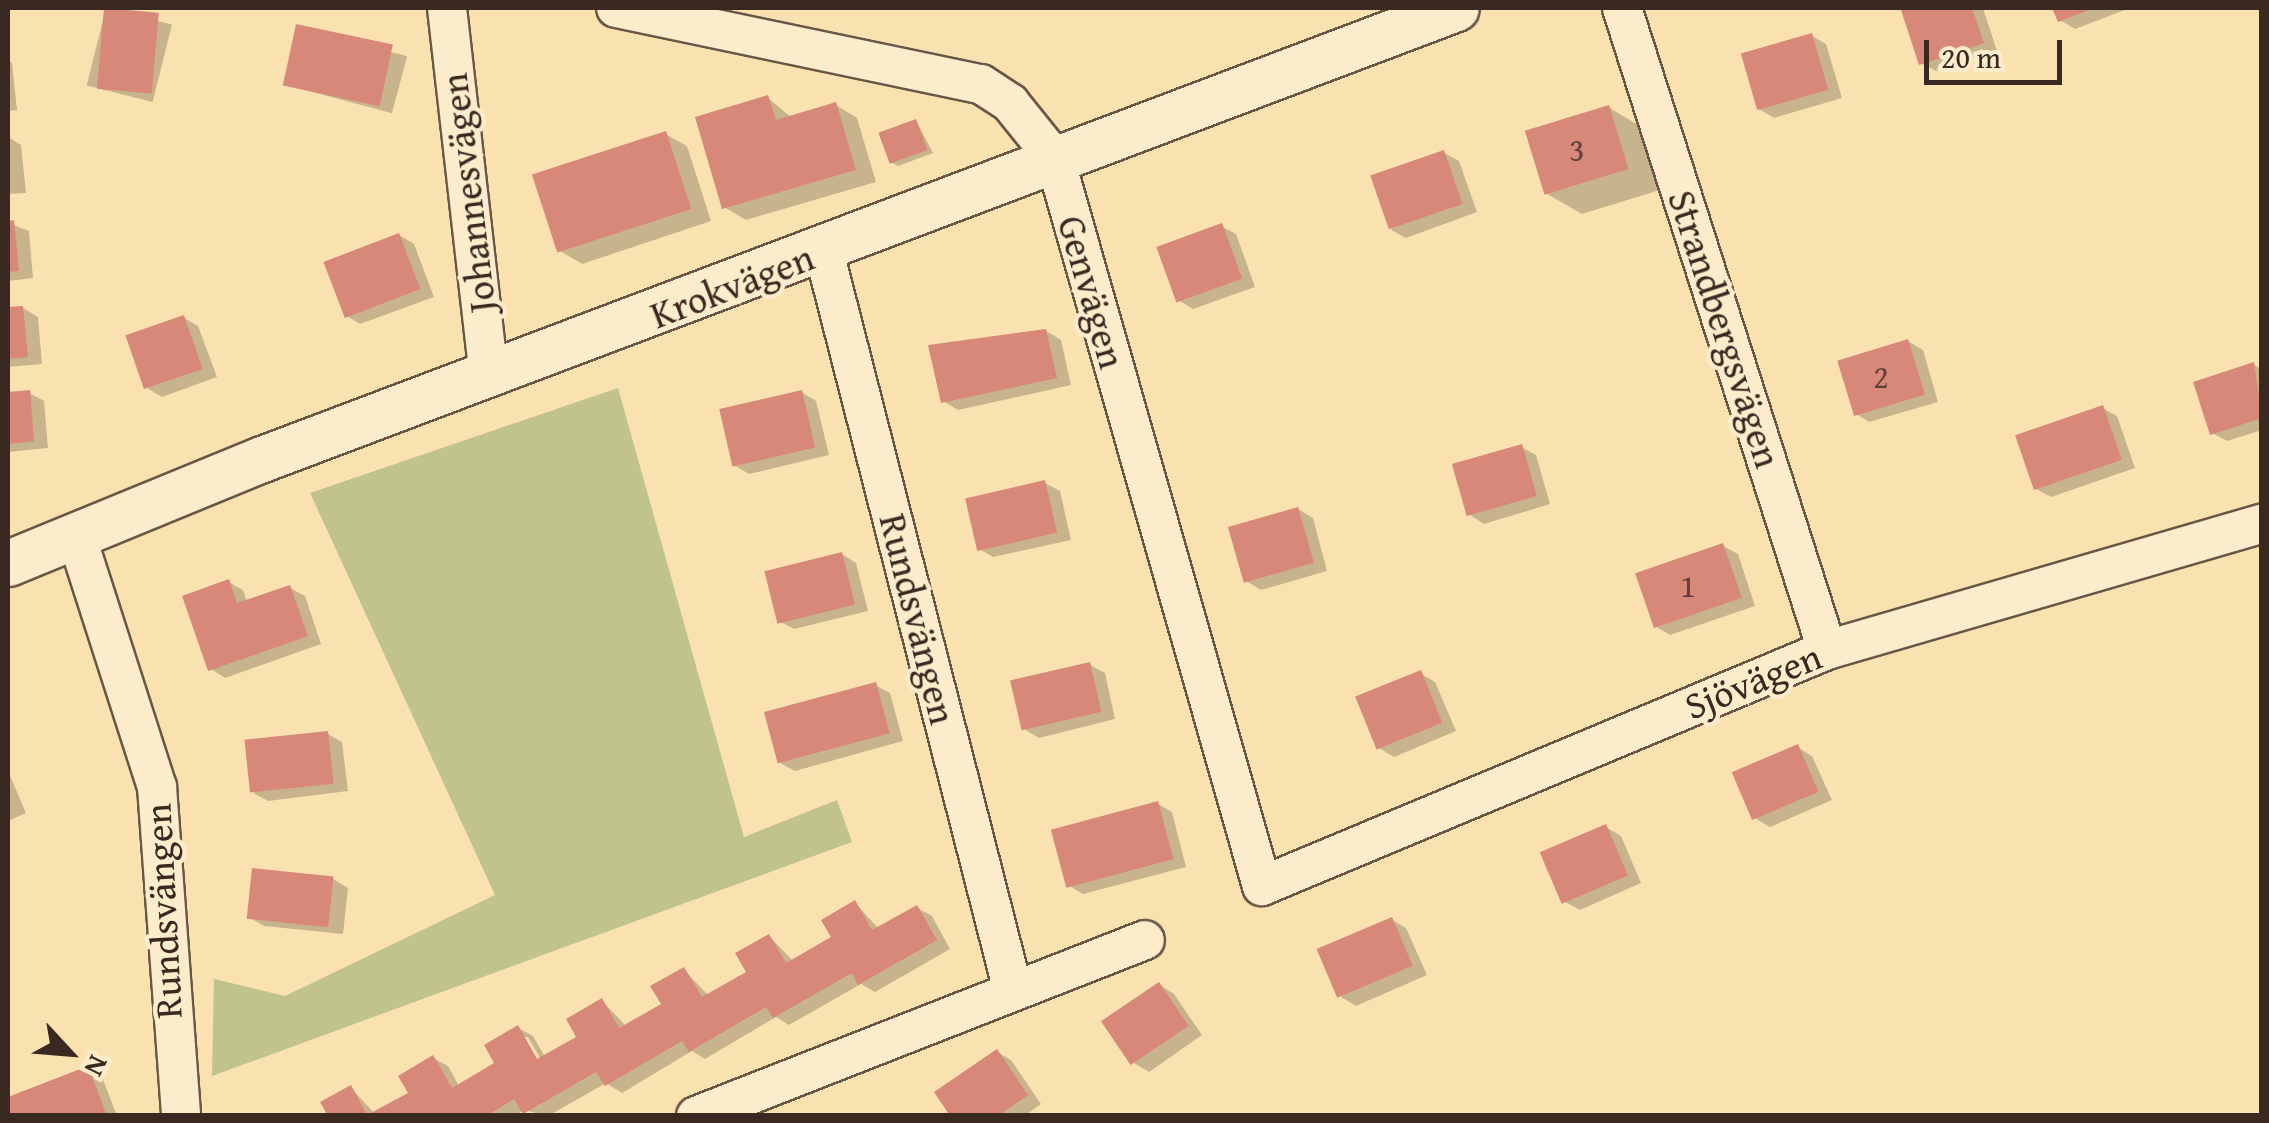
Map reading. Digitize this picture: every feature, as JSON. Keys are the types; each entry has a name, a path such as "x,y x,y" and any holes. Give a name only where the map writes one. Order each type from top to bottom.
{"street":[{"name":"Johannesvägen","path":"447,8 490,378"},
{"name":"Genvägen","path":"616,8 982,84 1010,103 1055,160 1262,886"},
{"name":"Krokvägen","path":"8,563 262,460 824,252 1456,8"},
{"name":"Strandbergsvägen","path":"1622,8 1827,650"},
{"name":"Rundsvängen","path":"824,252 1012,987"},
{"name":"Sjövägen","path":"1262,886 1827,650 2262,524"},
{"name":"Rundsvängen","path":"77,538 157,788 180,1116"},
{"path":"696,1116 1012,987 1145,940"}],"green space":[{"path":"618,388 744,837 837,800 852,842 212,1076 214,979 285,996 495,895 310,493"}],"building":[{"path":"104,8 159,13 152,93 97,89"},
{"path":"1972,8 1984,43 1919,65 1901,10"},
{"path":"2052,8 2094,8 2058,22"},
{"path":"296,24 393,45 380,106 283,86"},
{"path":"1812,33 1828,90 1757,110 1741,53"},
{"path":"768,95 776,120 836,102 856,170 722,209 695,117"},
{"path":"1609,105 1629,169 1544,195 1525,131"},
{"path":"916,119 927,150 890,164 878,133"},
{"path":"666,131 691,209 557,253 532,175"},
{"path":"1444,150 1463,204 1389,229 1370,175"},
{"path":"14,220 19,271 8,272 8,221"},
{"path":"1222,223 1242,278 1176,302 1156,247"},
{"path":"399,233 421,289 345,318 323,262"},
{"path":"23,306 28,357 8,359 8,307"},
{"path":"184,315 203,369 144,389 125,335"},
{"path":"1046,329 1057,378 941,403 928,345"},
{"path":"1908,339 1925,394 1854,416 1837,361"},
{"path":"2254,362 2262,418 2210,435 2193,382"},
{"path":"30,390 34,441 8,444 8,392"},
{"path":"802,390 815,447 732,467 719,409"},
{"path":"2103,405 2122,460 2034,490 2015,435"},
{"path":"1522,444 1537,496 1467,516 1452,464"},
{"path":"1045,480 1057,533 977,551 965,498"},
{"path":"1298,507 1314,563 1244,583 1228,527"},
{"path":"1723,543 1742,598 1654,628 1635,573"},
{"path":"842,552 855,604 777,624 764,571"},
{"path":"229,579 237,603 290,585 308,636 208,671 182,596"},
{"path":"1090,662 1101,712 1022,730 1010,680"},
{"path":"1421,670 1442,723 1377,749 1355,697"},
{"path":"876,682 890,733 778,763 764,712"},
{"path":"328,731 334,784 250,792 244,740"},
{"path":"1798,744 1818,792 1752,820 1732,772"},
{"path":"1158,801 1174,859 1066,888 1051,830"},
{"path":"1606,824 1628,876 1562,904 1540,852"},
{"path":"252,868 334,877 328,927 247,919"},
{"path":"855,900 872,930 917,905 937,940 858,985 852,973 773,1018 766,1007 689,1052 682,1041 605,1086 596,1072 523,1114 514,1099 486,1116 328,1116 320,1102 351,1085 367,1115 408,1093 398,1076 433,1055 452,1088 494,1063 484,1045 518,1025 537,1059 576,1037 566,1019 602,998 619,1028 661,1004 650,986 684,967 702,997 746,972 735,953 769,934 786,963 831,937 821,920"},
{"path":"1392,917 1413,966 1337,998 1317,949"},
{"path":"1159,982 1189,1026 1131,1065 1101,1021"},
{"path":"997,1049 1028,1095 998,1116 950,1116 934,1092"},
{"path":"88,1066 107,1116 8,1116 8,1097"}]}
